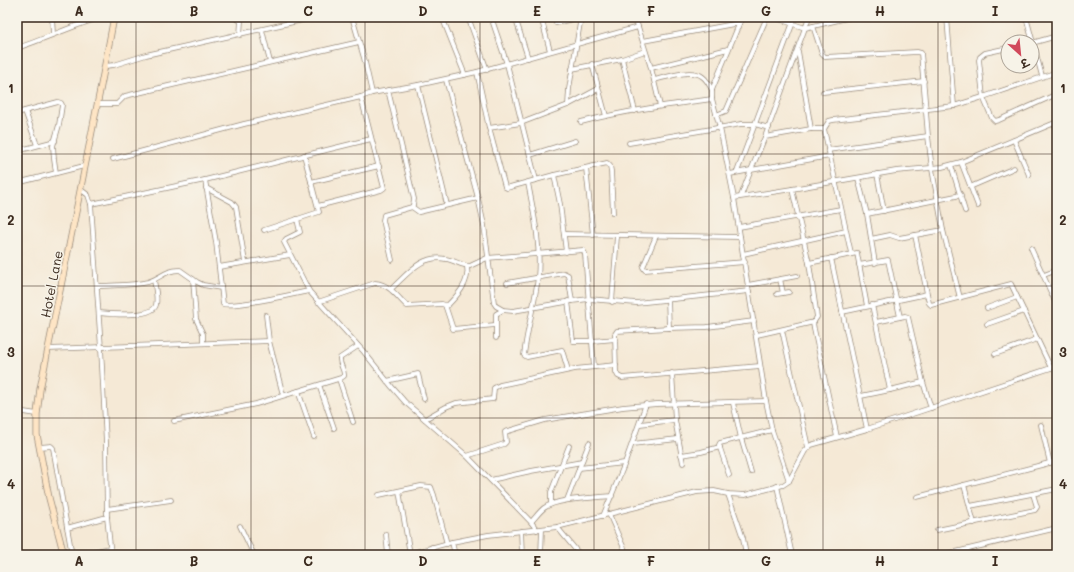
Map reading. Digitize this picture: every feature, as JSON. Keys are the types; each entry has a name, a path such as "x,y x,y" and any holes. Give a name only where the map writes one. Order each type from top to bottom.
{"street":[{"path":"52,17 53,34"},
{"path":"17,48 101,17"},
{"name":"Hotel Lane","path":"64,555 49,498 44,446 37,430 37,414 52,350 83,191 84,166 108,66 114,17"},
{"path":"234,17 241,21 240,35"},
{"path":"108,66 146,55 316,17"},
{"path":"352,17 360,42 372,93"},
{"path":"442,17 465,75"},
{"path":"468,17 487,70"},
{"path":"491,17 507,64 536,180"},
{"path":"516,17 528,58"},
{"path":"541,17 550,51"},
{"path":"556,23 568,18 581,17 572,69 568,105"},
{"path":"636,17 651,68 660,106"},
{"path":"742,17 712,90 712,99 730,174 757,335 760,366 766,401 772,430 789,481"},
{"path":"716,115 726,111 767,17"},
{"path":"773,17 804,28 851,17"},
{"path":"737,172 795,17"},
{"path":"741,196 766,138 809,17"},
{"path":"947,17 954,106"},
{"path":"994,20 1006,17"},
{"path":"1026,17 1030,34"},
{"path":"643,41 740,22"},
{"path":"813,26 822,54 825,57 920,52 932,169 943,230 960,298"},
{"path":"113,159 244,124 361,97 372,93 446,80 487,70 638,27"},
{"path":"262,30 270,62"},
{"path":"1040,41 1057,36"},
{"path":"98,104 117,104 125,96 360,42"},
{"path":"651,68 728,49"},
{"path":"798,50 811,129"},
{"path":"1000,50 985,53 979,60 984,97 992,118 995,121 1057,94"},
{"path":"572,69 622,59 645,51"},
{"path":"622,59 635,111"},
{"path":"592,64 606,116"},
{"path":"1040,69 1042,76"},
{"path":"477,72 505,186 507,188 554,175 607,163 610,165 613,213"},
{"path":"851,253 824,128 829,121 954,106 1057,72"},
{"path":"654,80 692,73 704,77 712,90"},
{"path":"446,80 484,225 487,258 494,303 496,306 503,310 513,311 589,299 636,303 749,291"},
{"path":"823,92 924,81"},
{"path":"418,85 447,205"},
{"path":"490,128 521,123 568,105 598,89"},
{"path":"388,90 414,199 412,207"},
{"path":"318,206 384,188 361,97"},
{"path":"581,122 660,106 712,99"},
{"path":"17,113 58,102 61,103 59,125 53,154 56,173"},
{"path":"25,111 37,145"},
{"path":"734,198 896,171 932,169 951,165 1057,122"},
{"path":"629,143 741,124 755,124 769,128"},
{"path":"766,138 811,129 824,128"},
{"path":"828,150 928,136"},
{"path":"91,204 205,180 371,139"},
{"path":"1014,140 1029,175"},
{"path":"17,151 55,141"},
{"path":"530,155 575,141"},
{"path":"264,230 319,212 304,155"},
{"path":"730,174 830,156"},
{"path":"961,162 978,206"},
{"path":"951,165 965,211"},
{"path":"17,183 84,166"},
{"path":"311,182 379,166"},
{"path":"586,168 594,235"},
{"path":"970,187 1014,168"},
{"path":"877,174 884,211"},
{"path":"554,175 560,204 566,252"},
{"path":"858,178 867,214 875,263"},
{"path":"205,180 219,267 222,302 226,305 309,291"},
{"path":"528,182 537,228 539,254 538,277 524,356 527,357 562,350 568,370"},
{"path":"206,188 232,202 236,207 245,262"},
{"path":"792,189 809,263 817,317 814,322 814,329 837,437"},
{"path":"83,191 89,196 91,204 106,442 107,517 111,555"},
{"path":"867,214 961,195"},
{"path":"392,260 383,220 384,215 412,207 420,212 478,198"},
{"path":"739,227 841,209"},
{"path":"298,219 300,232 284,240 290,255 309,291 405,402 467,456 540,530 541,555"},
{"path":"871,238 890,235 899,238 943,230"},
{"path":"743,254 846,231"},
{"path":"564,234 740,237"},
{"path":"915,235 929,303 933,305 1009,284 1012,287 1052,368"},
{"path":"612,302 616,236"},
{"path":"656,236 643,267 645,270 745,262"},
{"path":"1031,248 1057,306"},
{"path":"391,289 419,264 428,259 448,259 467,266 474,265 487,258 583,250 585,252 594,367"},
{"path":"809,263 851,253 857,253 869,306 876,322 890,390"},
{"path":"219,267 290,255"},
{"path":"831,258 867,429"},
{"path":"859,265 888,260 900,317"},
{"path":"446,307 462,289 468,274 467,266"},
{"path":"97,286 134,284 154,280 168,271 180,270 203,285 221,288"},
{"path":"1044,275 1057,270"},
{"path":"507,283 564,273 567,274 569,278 573,340 592,341 616,339"},
{"path":"748,285 797,276"},
{"path":"193,279 196,319 203,334 203,343"},
{"path":"780,279 783,293"},
{"path":"99,313 138,314 154,310 156,306 154,280"},
{"path":"318,302 375,283 380,283 391,289 407,306 442,304 446,307 453,329 495,325"},
{"path":"777,294 789,292"},
{"path":"842,312 928,294"},
{"path":"987,308 1017,297"},
{"path":"668,299 669,328"},
{"path":"496,338 496,314 503,310"},
{"path":"987,324 1024,312"},
{"path":"266,315 269,341 283,395"},
{"path":"876,322 905,316 908,317 923,382 931,408"},
{"path":"754,320 707,327 620,331 615,334 616,372 619,378 760,366"},
{"path":"757,335 814,322"},
{"path":"399,491 408,554 452,542 488,535 557,527 697,492 714,491 745,495 783,485 789,481 808,447 782,330"},
{"path":"995,354 1037,339"},
{"path":"52,350 269,341"},
{"path":"174,421 235,409 339,379 344,376 340,358 358,346"},
{"path":"425,419 456,403 493,399 494,388 497,386 568,370 616,365"},
{"path":"808,447 1057,366"},
{"path":"672,373 675,420 683,463"},
{"path":"387,381 418,374 424,399"},
{"path":"339,379 354,422"},
{"path":"861,396 923,382"},
{"path":"318,384 334,428"},
{"path":"298,391 314,437"},
{"path":"467,456 504,444 506,442 505,432 536,422 564,416 646,404 766,401"},
{"path":"733,403 751,472"},
{"path":"603,516 626,463 646,404"},
{"path":"17,411 28,414 37,414"},
{"path":"640,424 675,420"},
{"path":"1041,425 1050,463"},
{"path":"728,475 720,443 772,430"},
{"path":"632,444 678,439"},
{"path":"567,500 589,443"},
{"path":"44,446 51,446 53,448 72,555"},
{"path":"552,504 551,492 569,446"},
{"path":"681,455 720,447"},
{"path":"917,496 1057,461"},
{"path":"491,480 582,462"},
{"path":"579,468 626,463"},
{"path":"964,485 974,522"},
{"path":"379,495 421,486 431,487 447,544"},
{"path":"777,486 792,555"},
{"path":"970,506 1057,489"},
{"path":"728,494 743,538 746,555"},
{"path":"937,530 1035,510 1037,507 1033,494"},
{"path":"531,522 544,508 552,504 567,500 612,496"},
{"path":"107,509 171,500"},
{"path":"609,514 627,555"},
{"path":"67,528 107,517"},
{"path":"240,526 254,555"},
{"path":"557,527 580,555"},
{"path":"943,555 1057,528"},
{"path":"521,531 522,555"},
{"path":"386,534 388,555"},
{"path":"452,542 455,555"},
{"path":"432,547 433,555"},
{"path":"80,555 110,548"},
{"path":"968,549 970,555"}]}
